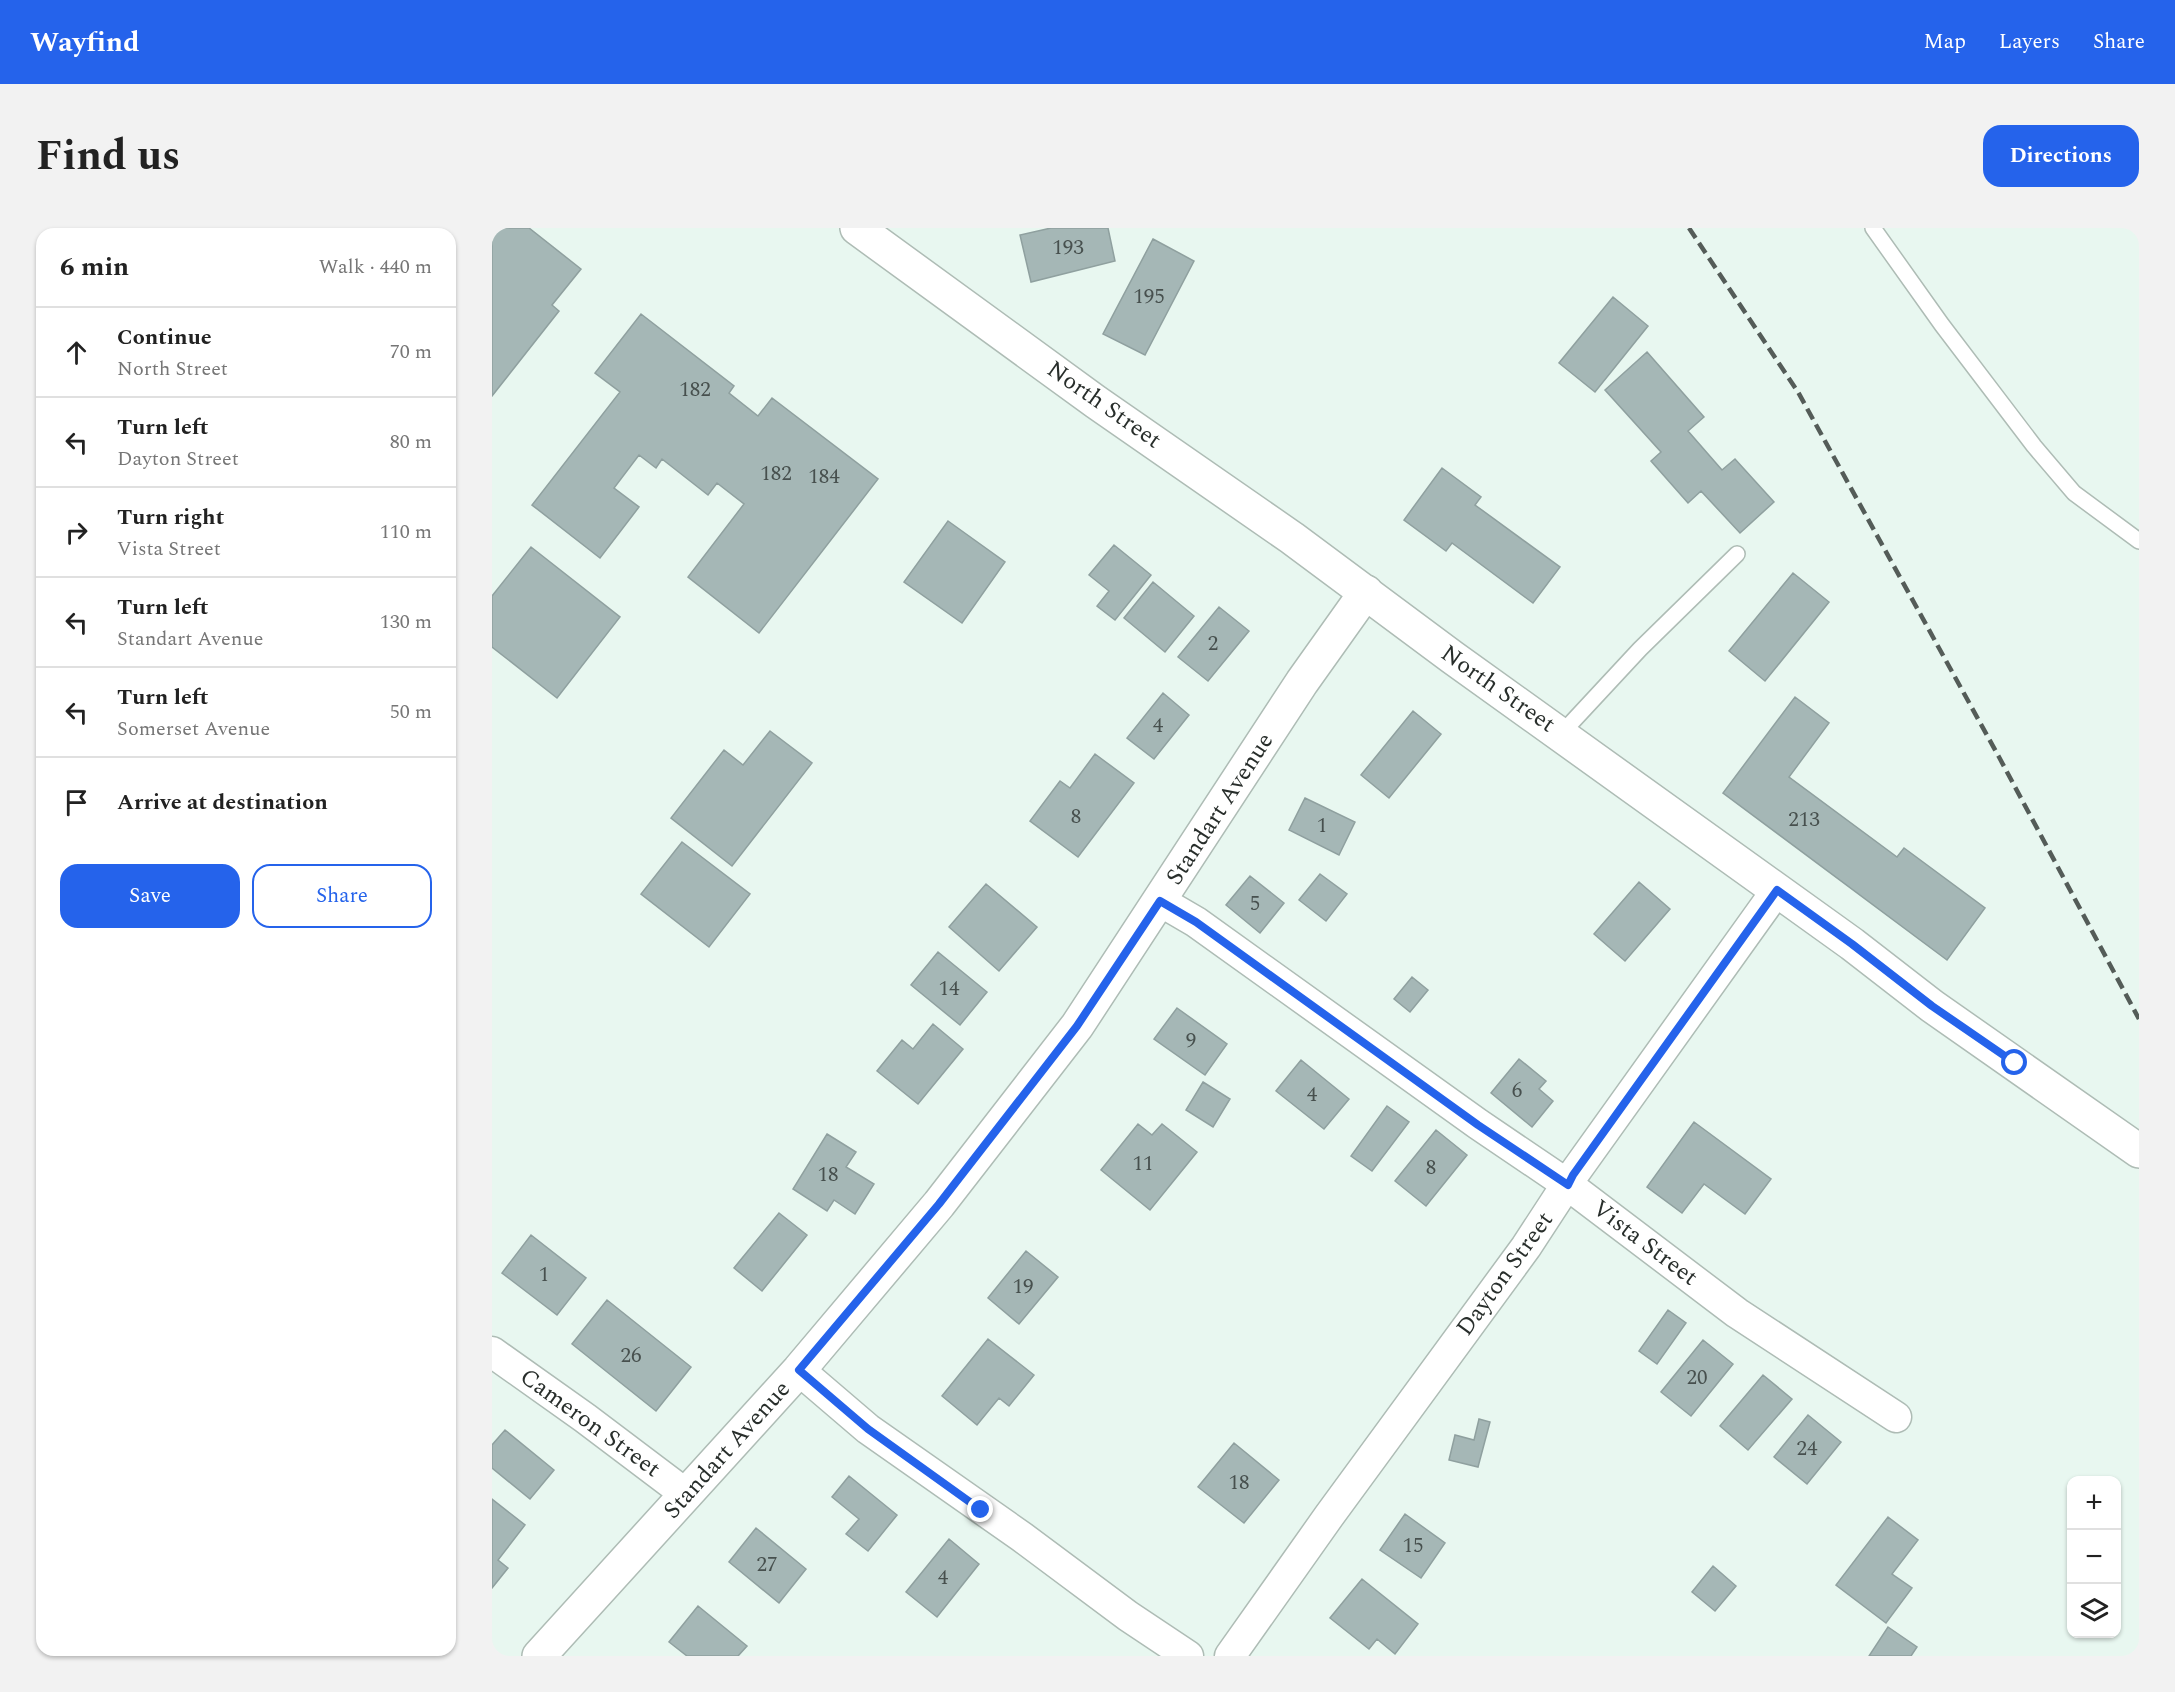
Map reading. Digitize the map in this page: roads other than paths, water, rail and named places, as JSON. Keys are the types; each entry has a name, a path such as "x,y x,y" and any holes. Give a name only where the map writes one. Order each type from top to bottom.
{"main road":[{"name":"North Street","path":"857,228 1096,402 1292,538 1452,657 1852,944 1932,1006 2139,1151"},
{"name":"Standart Avenue","path":"539,1656 799,1370 939,1204 1077,1026 1302,682 1366,592"}],"street":[{"name":"Dayton Street","path":"1230,1656 1526,1246 1573,1175 1777,890"},
{"name":"Vista Street","path":"1160,901 1196,922 1478,1125 1568,1185 1737,1313 1896,1417"},
{"name":"Cameron Street","path":"492,1352 687,1495"},
{"path":"799,1370 868,1429 1022,1537 1128,1616 1188,1656"}],"lane":[{"path":"1873,228 1942,325 2041,454 2074,493 2139,541"},
{"path":"1561,734 1640,649 1737,554"}],"railway":[{"path":"1689,228 1798,392 1999,757 2139,1019"}]}
